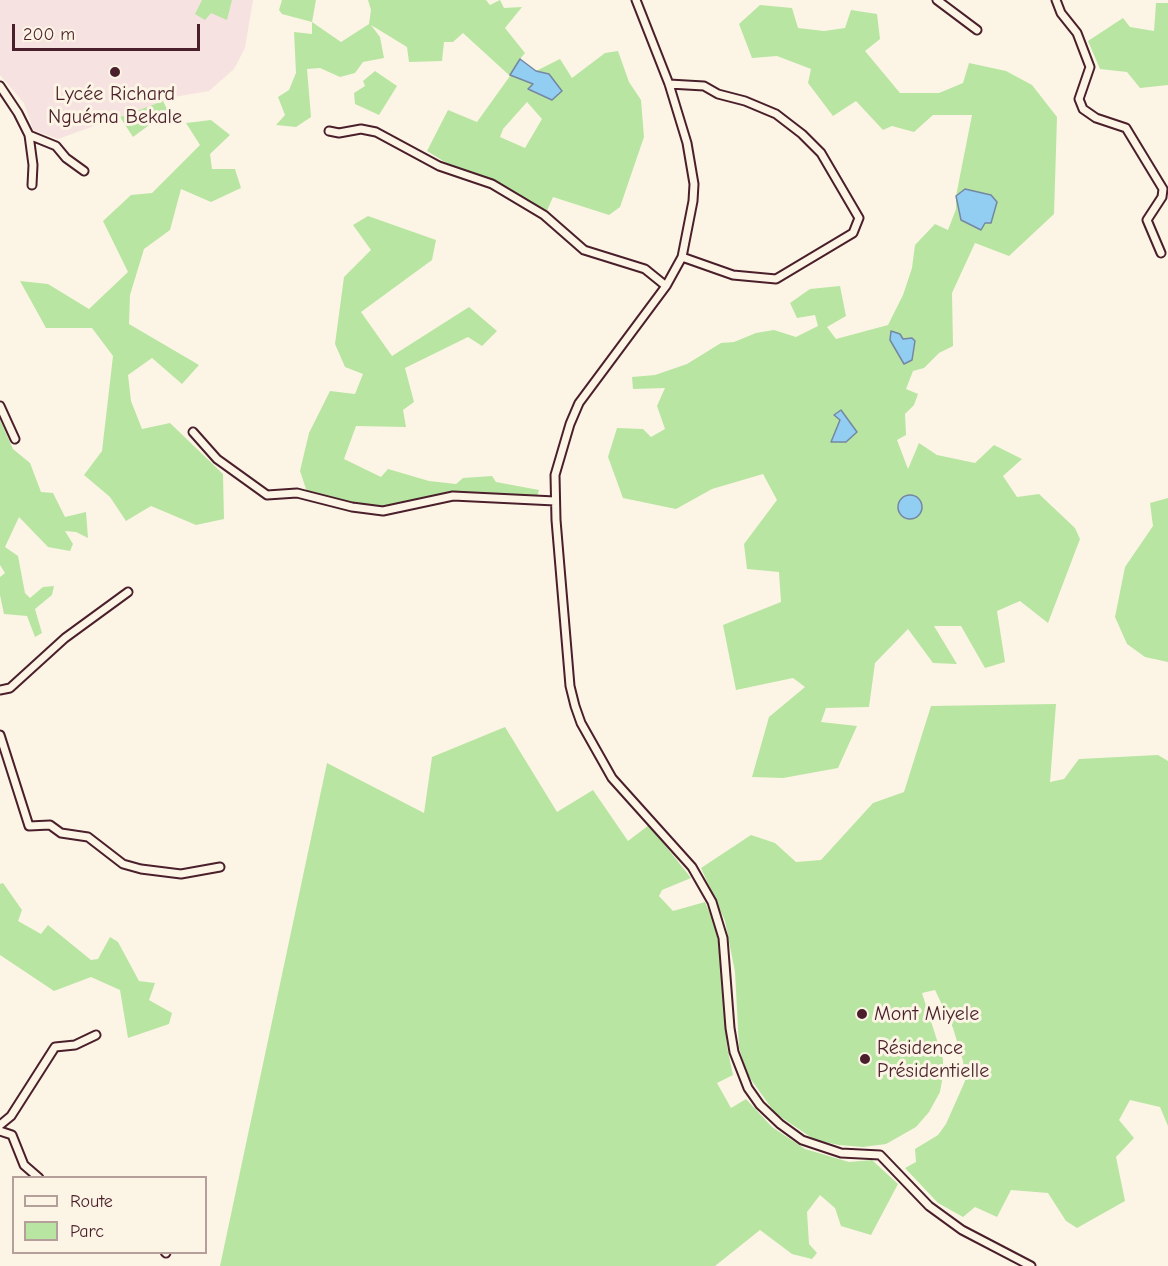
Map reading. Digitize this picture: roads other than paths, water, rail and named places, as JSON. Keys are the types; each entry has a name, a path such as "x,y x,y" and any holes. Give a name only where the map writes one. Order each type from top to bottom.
{"street":[{"path":"636,0 669,84 687,143 694,184 690,222 682,257 666,286 579,403 570,424 555,475 555,501 570,686 575,705 581,723 612,778 692,867 712,902 723,938 731,1036 748,1088 760,1105 802,1140 841,1153 880,1155 929,1206 962,1230 994,1249 1031,1266"},
{"path":"937,0 977,30"},
{"path":"1056,0 1061,13 1077,33 1090,67 1079,99 1083,109 1096,118 1126,128 1163,189 1162,197 1149,215 1147,224 1161,253"},
{"path":"669,84 704,86 718,94 745,101 776,114 802,134 821,153 859,218 853,233 776,279 733,275 682,257"},
{"path":"0,86 18,112 29,135 33,165 32,185"},
{"path":"329,131 339,133 361,129 376,132 440,166 492,184 544,215 584,250 637,266 666,286"},
{"path":"29,135 56,146 66,158 84,171"},
{"path":"0,406 15,439"},
{"path":"193,432 217,459 267,495 297,493 352,507 382,511 453,496 555,501"},
{"path":"0,690 10,688 66,638 128,592"},
{"path":"0,735 29,826 50,825 60,833 88,837 123,864 141,869 181,874 220,867"},
{"path":"0,1125 11,1116 54,1047 75,1045 96,1035"},
{"path":"0,1131 12,1135 24,1165 37,1176"}],"water":[{"path":"520,59 536,71 549,74 562,91 552,100 528,89 533,84 510,75"},
{"path":"965,189 991,195 997,202 991,223 985,223 981,230 961,220 956,196"},
{"path":"891,331 900,334 903,339 912,338 915,341 912,360 904,364 890,340"},
{"path":"841,410 857,432 846,442 831,442 840,420 834,415"},
{"path":"910,495 915,496 921,502 921,512 915,518 910,519 905,518 899,512 898,507 899,502 905,496"}],"place":[{"name":"Lycée Richard Nguéma Bekale","path":"115,72"},
{"name":"Mont Miyele","path":"862,1014"},
{"name":"Résidence Présidentielle","path":"865,1059"}]}
